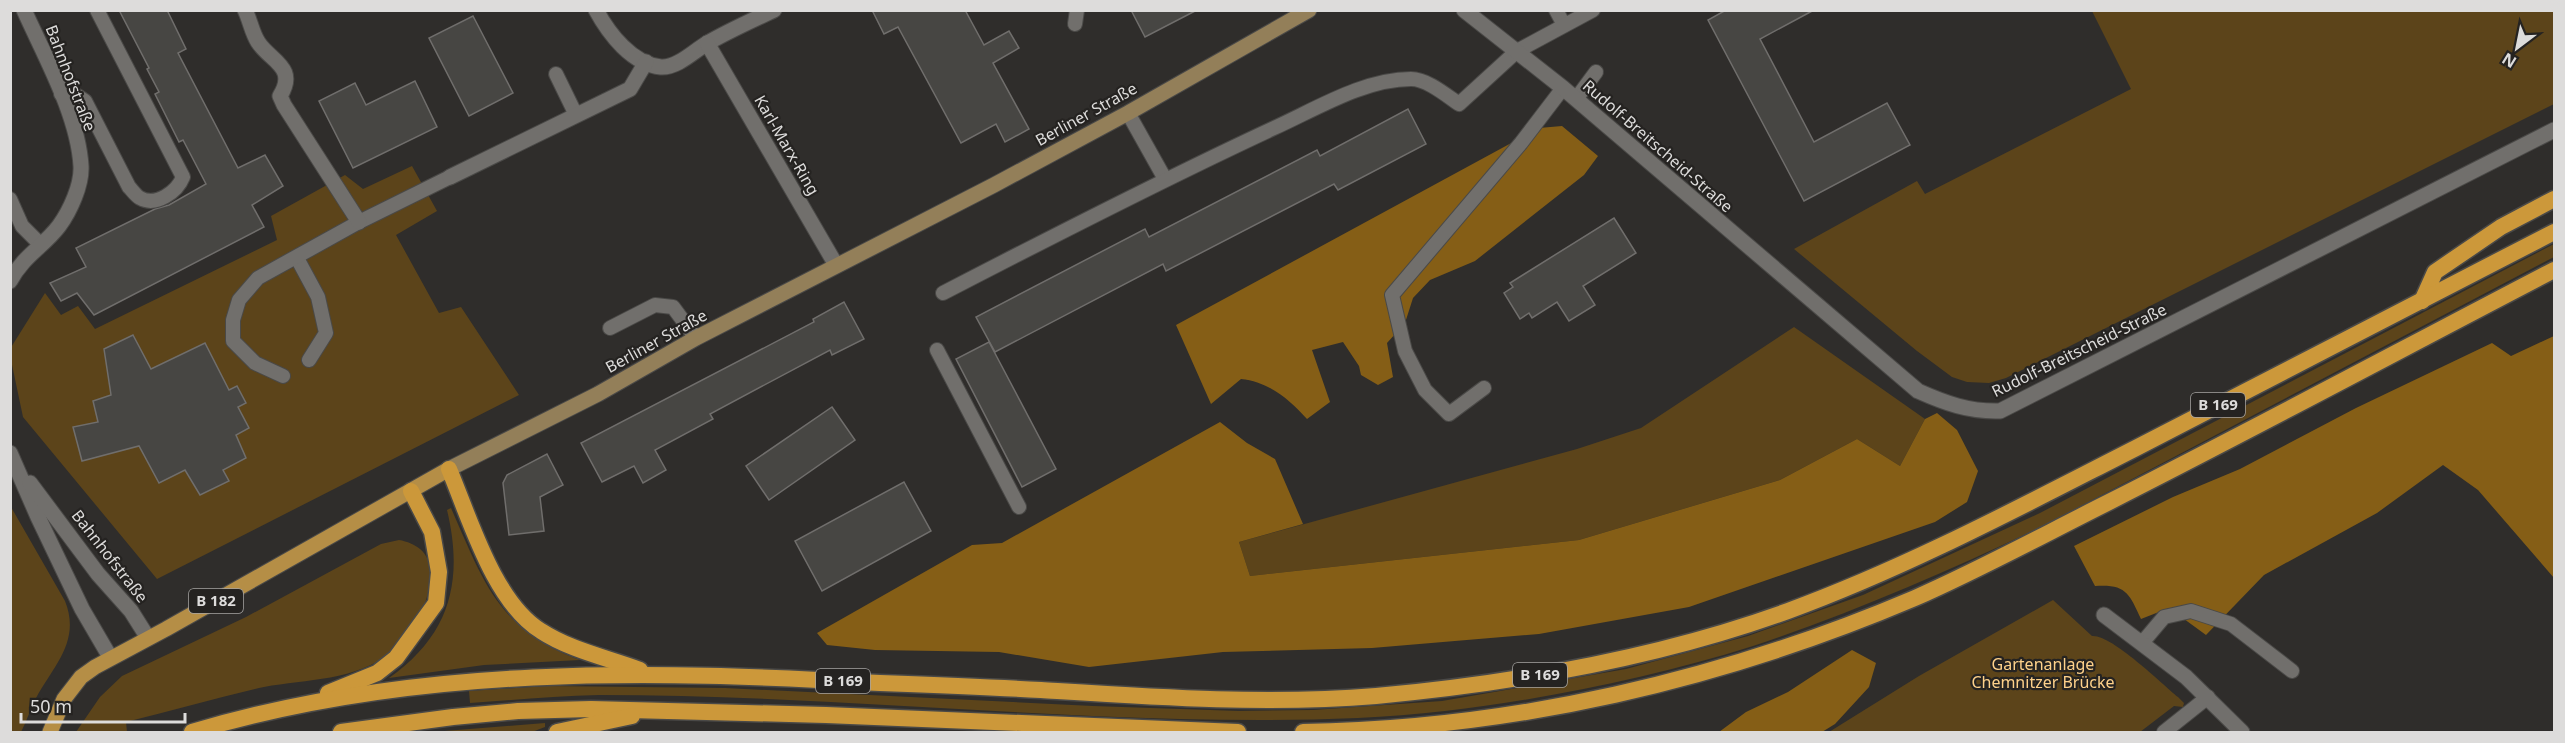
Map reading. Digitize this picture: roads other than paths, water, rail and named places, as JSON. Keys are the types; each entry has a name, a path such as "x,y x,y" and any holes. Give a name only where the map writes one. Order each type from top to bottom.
{"highway":[{"path":"2422,301 2435,272 2501,227 2554,199"},
{"name":"B 169","path":"192,732 297,706 364,694 505,678 649,674 797,678 1101,694 1265,699 1373,696 1549,674 1704,637 1787,612 1903,564 2015,511 2554,232"},
{"name":"B 169","path":"1303,732 1460,721 1597,699 1734,664 1837,628 1916,597 2000,557 2554,270"},
{"path":"2521,288 2554,281"},
{"path":"449,469 493,571 514,606 525,618 553,638 649,674"},
{"path":"297,706 378,673 396,658 436,603 439,572 432,532 411,491"},
{"name":"B 169","path":"341,732 442,718 518,711 591,709 1238,732"},
{"path":"557,732 656,711"}],"main road":[{"name":"Berliner Straße","path":"50,732 64,699 81,677 110,657 491,446 598,394 696,338 836,264 994,185 1128,113 1309,10"}],"street":[{"name":"Bahnhofstraße","path":"10,281 19,266 58,226 75,195 81,168 77,139 61,94 24,10"},
{"path":"245,10 258,42 282,65 286,79 280,96 359,222"},
{"path":"596,10 616,40 634,56 661,67 673,65 707,43 774,10"},
{"name":"Rudolf-Breitscheid-Straße","path":"1464,10 1563,88 1918,391 1960,408 1987,412 2000,411 2554,130"},
{"name":"Karl-Marx-Ring","path":"707,43 836,264"},
{"path":"450,177 630,89 646,62"},
{"name":"Bahnhofstraße","path":"10,453 19,469 98,574 131,611 147,638"},
{"name":"Bahnhofstraße","path":"19,469 38,517 77,598 110,657"},
{"path":"2104,615 2186,677 2242,732"}],"lane":[{"path":"61,94 76,95 85,101 129,188 140,199 155,200 171,194 180,185 183,177 97,10"},
{"path":"1556,10 1564,26"},
{"path":"943,293 1165,179 1347,95 1384,82 1414,79 1441,91 1459,104 1517,51 1593,10"},
{"path":"1576,99 1596,72"},
{"path":"556,74 576,115"},
{"path":"1484,388 1449,414 1425,390 1405,351 1392,295 1521,143 1563,88"},
{"path":"1128,113 1165,179"},
{"path":"283,376 255,363 233,340 233,320 239,300 258,278 359,222 450,177"},
{"path":"10,199 22,226 40,244"},
{"path":"297,258 318,297 326,333 309,360"},
{"path":"610,328 655,305 673,307 696,338"},
{"path":"937,350 1019,507"},
{"path":"2142,643 2164,617 2191,610 2231,624 2292,671"},
{"path":"2164,732 2208,697"}],"park label":[{"name":"Gartenanlage Chemnitzer Brücke","path":"2043,673"}]}
